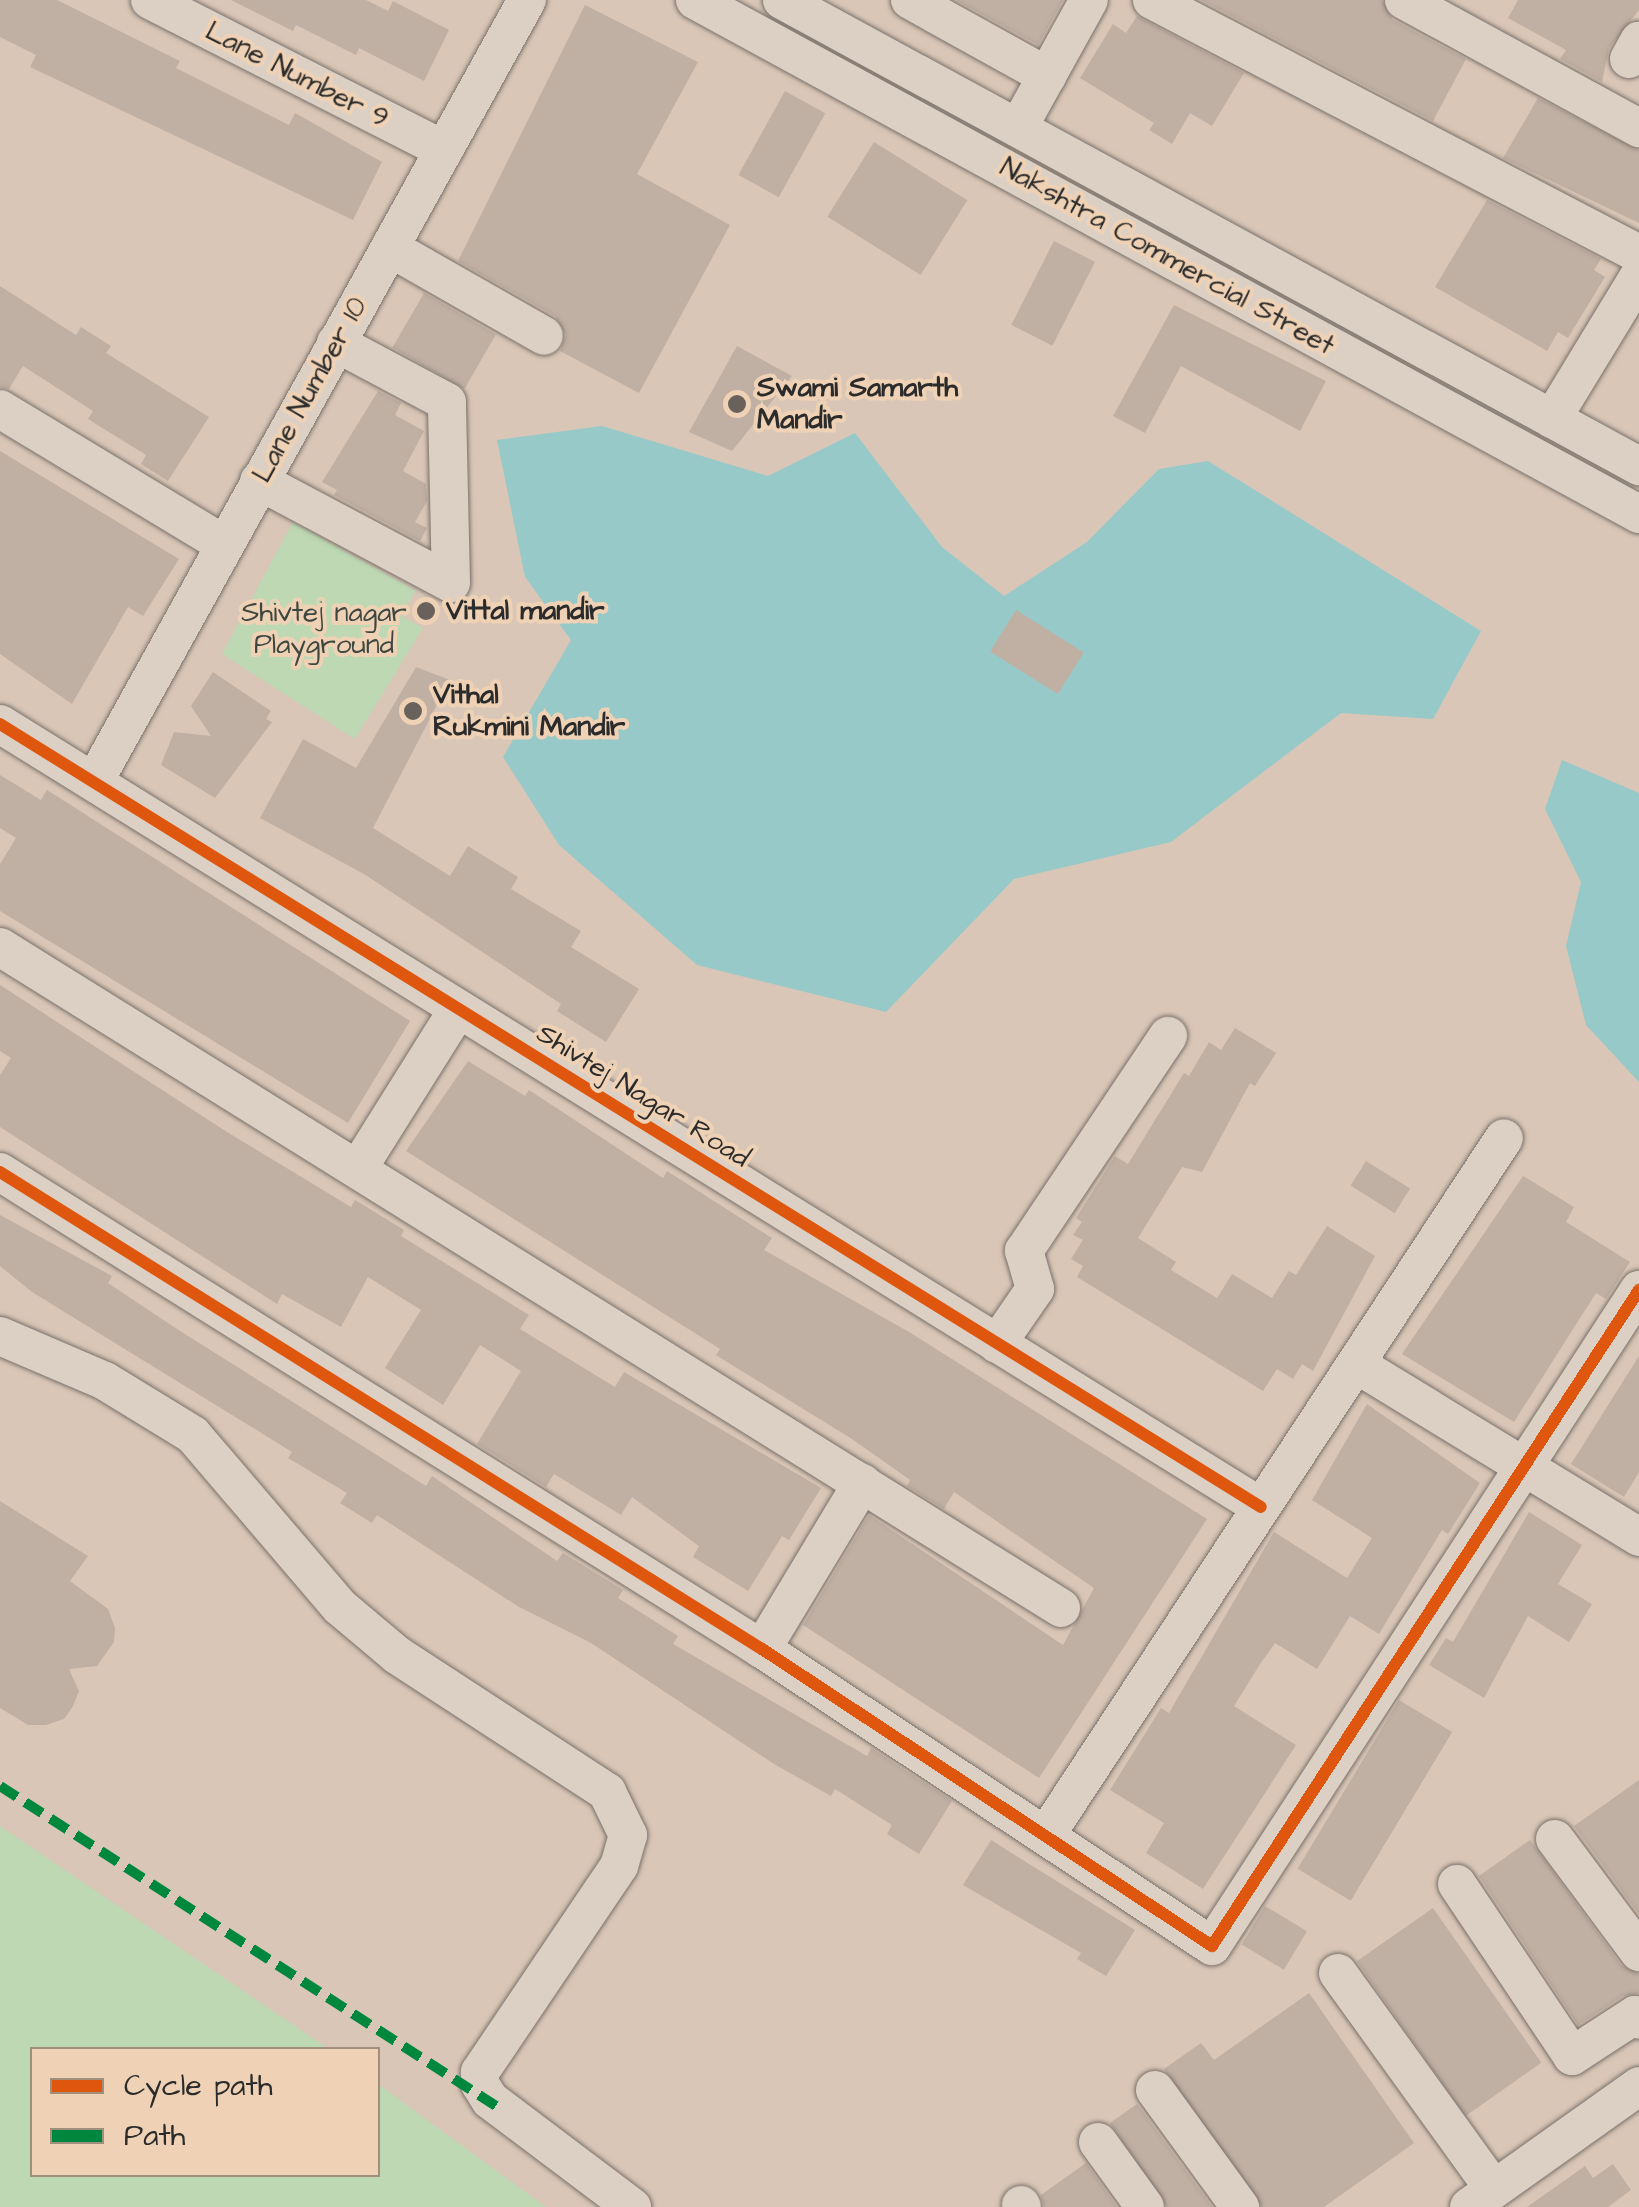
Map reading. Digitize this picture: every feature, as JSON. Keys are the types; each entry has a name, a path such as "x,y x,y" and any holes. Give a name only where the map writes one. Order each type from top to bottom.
{"street":[{"name":"Lane Number 9","path":"150,0 444,150"},
{"name":"Lane Number 10","path":"94,782 527,0"},
{"name":"Nakshtra Commercial Street","path":"695,0 1639,514"},
{"name":"Nakshtra Commercial Street","path":"782,0 1639,466"},
{"path":"910,0 1046,76"},
{"path":"1018,128 1089,0"},
{"path":"1152,0 1639,254"},
{"path":"1404,0 1639,128"},
{"path":"390,248 544,336"},
{"path":"1552,419 1639,276"},
{"path":"259,481 452,583 446,402 336,343"},
{"path":"0,409 224,544"},
{"name":"Shivtej Nagar Road","path":"0,724 1262,1508"},
{"path":"0,946 1061,1608"},
{"path":"358,1167 457,1011"},
{"path":"998,1344 1035,1289 1024,1251 1168,1036"},
{"path":"1048,1832 1504,1138"},
{"path":"0,1172 762,1649 1048,1832 1212,1946 1639,1290"},
{"path":"0,1336 105,1381 193,1435 340,1606 398,1655 608,1792 628,1834 619,1866 480,2072 480,2084 490,2100 632,2207"},
{"path":"1356,1364 1639,1537"},
{"path":"762,1649 862,1483"},
{"path":"1555,1839 1639,1952"},
{"path":"1456,1884 1572,2056 1636,2015 1639,2020"},
{"path":"1338,1973 1481,2198 1639,2086"},
{"path":"1154,2090 1240,2207"},
{"path":"1098,2142 1144,2207"}],"green space":[{"name":"Shivtej nagar Playground","path":"293,522 416,591 400,615 423,628 355,739 222,654"},
{"path":"0,1826 326,2047 30,2047 30,2177 380,2177 380,2085 546,2207 0,2207"}],"water":[{"path":"602,426 768,476 855,433 942,547 1004,596 1087,542 1159,469 1208,461 1481,631 1433,719 1341,713 1171,842 1014,879 886,1012 697,965 559,845 503,757 571,640 525,577 497,440"},
{"path":"1562,760 1639,793 1639,1082 1586,1025 1566,946 1581,882 1545,809"}],"building":[{"path":"0,0 57,0 180,61 176,68 289,125 295,113 382,162 353,220 30,67 36,55 0,37"},
{"path":"231,0 366,0 388,11 393,1 449,30 424,81 359,48 356,55 296,25 293,31"},
{"path":"956,0 1063,0 1038,45"},
{"path":"1201,0 1382,0 1393,20 1466,59 1433,121"},
{"path":"1518,0 1639,0 1639,10 1609,48 1602,82 1560,59 1566,50 1508,18"},
{"path":"585,5 698,62 637,174 730,225 639,393 560,351 566,335 555,316 458,261"},
{"path":"1137,16 1244,73 1212,126 1190,113 1172,144 1149,130 1154,123 1080,78 1113,24 1126,33"},
{"path":"785,91 825,113 779,197 738,175"},
{"path":"1538,98 1639,150 1639,223 1503,158"},
{"path":"874,142 967,200 921,275 827,217"},
{"path":"1487,200 1601,259 1594,270 1605,277 1568,338 1558,332 1547,351 1435,287"},
{"path":"1054,241 1095,262 1052,346 1011,325"},
{"path":"0,286 76,335 81,327 111,346 106,353 209,417 168,481 141,464 146,455 88,419 93,411 23,366 9,389 0,387"},
{"path":"424,293 496,334 464,389 392,348"},
{"path":"1174,305 1326,381 1300,431 1181,366 1145,433 1113,416"},
{"name":"Swami Samarth Mandir","path":"737,346 792,376 732,451 689,432"},
{"path":"378,391 401,403 395,415 424,431 403,471 426,484 427,501 415,522 427,528 420,541 334,495 337,490 322,482"},
{"path":"0,451 179,559 143,616 128,607 72,704 0,654"},
{"path":"1016,610 1084,652 1058,694 990,652"},
{"path":"416,667 450,680 373,828 450,876 468,846 518,877 511,889 581,931 571,947 639,989 606,1042 557,1011 561,1004 364,874 260,818 303,739 356,768"},
{"path":"213,672 271,711 266,719 272,722 215,798 161,765 174,732 211,736 191,706"},
{"path":"0,775 41,800 47,790 410,1021 348,1123 0,911 0,864 16,838 0,828"},
{"path":"0,985 227,1132 351,1207 355,1200 404,1230 401,1236 529,1315 520,1329 615,1387 624,1372 821,1488 789,1540 782,1536 748,1591 693,1557 699,1546 632,1497 621,1515 554,1474 546,1487 477,1444 521,1371 480,1345 443,1405 385,1368 421,1310 368,1277 341,1327 282,1294 277,1304 0,1127 0,1075 11,1058 0,1051"},
{"path":"1235,1028 1276,1053 1255,1086 1250,1083 1202,1172 1182,1167 1138,1238 1176,1262 1171,1270 1217,1298 1232,1274 1272,1298 1289,1271 1296,1275 1327,1226 1375,1256 1313,1371 1302,1364 1293,1379 1277,1369 1263,1391 1077,1277 1083,1266 1071,1259 1083,1240 1073,1235 1082,1222 1076,1218 1115,1156 1128,1164 1184,1073 1189,1076 1209,1042 1221,1050"},
{"path":"468,1061 525,1096 529,1090 663,1178 667,1171 772,1238 764,1250 909,1332 1207,1519 1039,1778 803,1625 869,1515 1063,1645 1094,1588 954,1492 944,1509 907,1486 910,1480 852,1439 716,1355 720,1349 406,1151"},
{"path":"1366,1161 1410,1189 1395,1213 1351,1186"},
{"path":"1523,1176 1574,1207 1566,1222 1630,1262 1606,1299 1596,1293 1514,1422 1402,1354"},
{"path":"0,1215 112,1276 108,1283 426,1486 432,1476 557,1561 563,1553 623,1590 618,1598 678,1636 673,1644 867,1756 871,1748 952,1801 919,1854 887,1834 892,1825 835,1789 831,1796 774,1764 591,1643 519,1607 377,1515 372,1523 340,1503 347,1493 288,1458 292,1452 32,1292 0,1266"},
{"path":"1639,1356 1639,1472 1624,1497 1571,1464"},
{"path":"1367,1404 1480,1483 1448,1534 1442,1530 1379,1634 1350,1616 1317,1669 1275,1643 1260,1664 1234,1706 1296,1745 1203,1889 1146,1853 1164,1823 1110,1790 1161,1708 1169,1713 1274,1532 1347,1578 1372,1538 1312,1500"},
{"path":"0,1501 88,1556 70,1581 108,1609 115,1628 114,1642 97,1666 69,1669 79,1691 73,1706 64,1719 46,1725 28,1725 0,1708"},
{"path":"1529,1512 1582,1545 1558,1584 1592,1604 1569,1642 1528,1616 1484,1698 1429,1665 1446,1638 1453,1642"},
{"path":"1399,1700 1452,1732 1351,1901 1298,1869"},
{"path":"1639,1780 1639,1914 1574,1826"},
{"path":"991,1840 1135,1930 1106,1976 1077,1959 1081,1953 963,1885"},
{"path":"1530,1840 1621,1965 1639,1974 1639,1993 1623,1996 1578,2025 1479,1876"},
{"path":"1265,1906 1307,1931 1284,1970 1242,1945"},
{"path":"1433,1908 1541,2063 1465,2116 1357,1961"},
{"path":"1309,1993 1414,2143 1324,2207 1262,2207 1164,2069 1201,2043 1214,2060"},
{"path":"1137,2104 1212,2207 1167,2207 1110,2123"},
{"path":"1086,2163 1117,2207 1044,2207 1041,2195"},
{"path":"1613,2164 1631,2190 1608,2207 1527,2207 1585,2166 1593,2178"}],"marked path":[{"path":"0,1786 499,2108"}],"cycle path":[{"path":"0,724 1261,1507"},
{"path":"0,1172 762,1649 1212,1946 1639,1290"}],"place":[{"name":"Swami Samarth Mandir","path":"737,404"},
{"name":"Vittal mandir","path":"426,611"},
{"name":"Vithal Rukmini Mandir","path":"413,711"}]}
